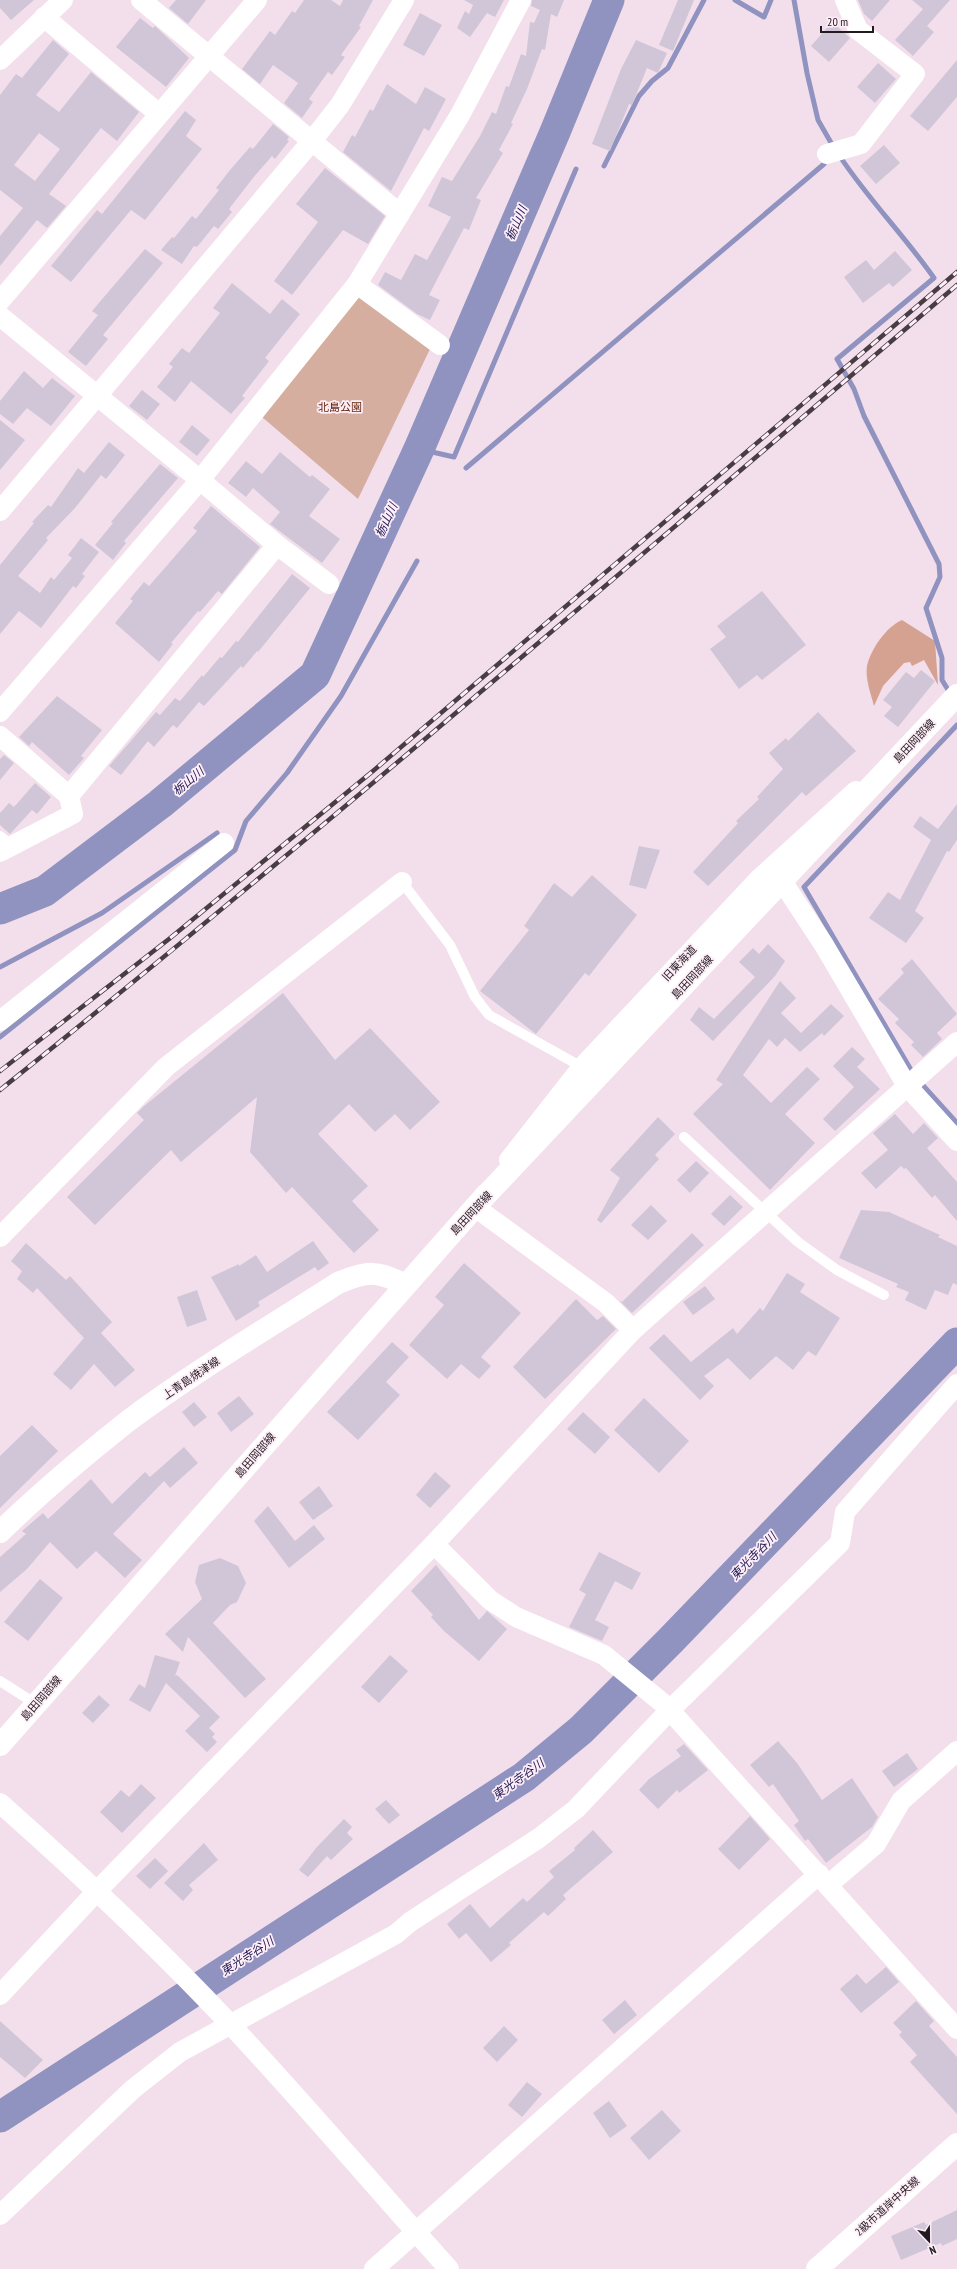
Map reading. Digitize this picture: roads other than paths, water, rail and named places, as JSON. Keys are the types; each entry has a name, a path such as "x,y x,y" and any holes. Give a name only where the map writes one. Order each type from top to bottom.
{"main road":[{"name":"島田岡部線","path":"0,1745 475,1207 957,695"},
{"name":"上青島焼津線","path":"0,1531 73,1466 129,1421 201,1371 338,1283 358,1275 386,1275 405,1285"},
{"name":"2級市道岸中央線","path":"817,2269 957,2144"}],"street":[{"path":"0,60 63,0"},
{"path":"141,0 208,57 400,214"},
{"path":"0,301 257,0"},
{"path":"0,511 96,395 311,142 340,105 404,0"},
{"path":"0,712 200,480 357,284 460,115 522,0"},
{"path":"827,154 861,144 915,74 858,30 845,0"},
{"path":"44,17 159,114"},
{"path":"357,284 440,345"},
{"path":"0,316 277,545 329,584"},
{"path":"69,796 277,545"},
{"path":"0,736 69,796 73,814 4,845"},
{"name":"旧東海道","path":"475,1207 530,1131 582,1067 758,880 828,814 910,745"},
{"path":"0,1021 224,843"},
{"path":"782,881 824,945 907,1086 957,1141"},
{"path":"0,1237 166,1067 402,882"},
{"path":"0,1995 98,1890 434,1544 633,1330 957,1042"},
{"path":"475,1207 606,1303 633,1330"},
{"path":"0,2215 133,2089 180,2052 396,1934 410,1922 539,1838 576,1809 668,1708 840,1543 845,1512 957,1384"},
{"path":"434,1544 490,1600 516,1617 604,1656 668,1708 957,2029"},
{"path":"374,2269 823,1880 876,1844 902,1801 957,1751"},
{"path":"0,1803 98,1890 188,1980 231,2025 450,2269"}],"lane":[{"path":"402,882 450,946 475,997 489,1015 582,1067"},
{"path":"684,1137 798,1242 837,1270 884,1295"},
{"path":"0,1681 36,1704"}],"waterway":[{"name":"栃山川","path":"0,909 45,891 160,804 315,675 419,449 555,132 609,0"},
{"path":"604,166 639,96 652,81 668,68 704,0"},
{"path":"735,0 764,17 771,0"},
{"path":"794,0 807,73 818,120 834,148"},
{"path":"839,155 861,186 934,278 837,359 854,389 864,416 939,564 940,577 926,608 942,658 942,680 950,693"},
{"path":"466,468 824,164"},
{"path":"419,449 454,457 576,169"},
{"path":"0,1037 235,850 246,821 287,773 341,696 417,561"},
{"path":"914,1075 804,887 957,725"},
{"path":"0,967 102,913 217,833"},
{"path":"919,1081 957,1123"},
{"name":"東光寺谷川","path":"0,2117 524,1777 581,1730 671,1640 957,1343"}],"railway":[{"path":"0,1071 169,939 373,771 957,272"},
{"path":"0,1090 121,992 362,792 601,590 957,285"}],"park label":[{"name":"北島公園","path":"340,407"}]}
